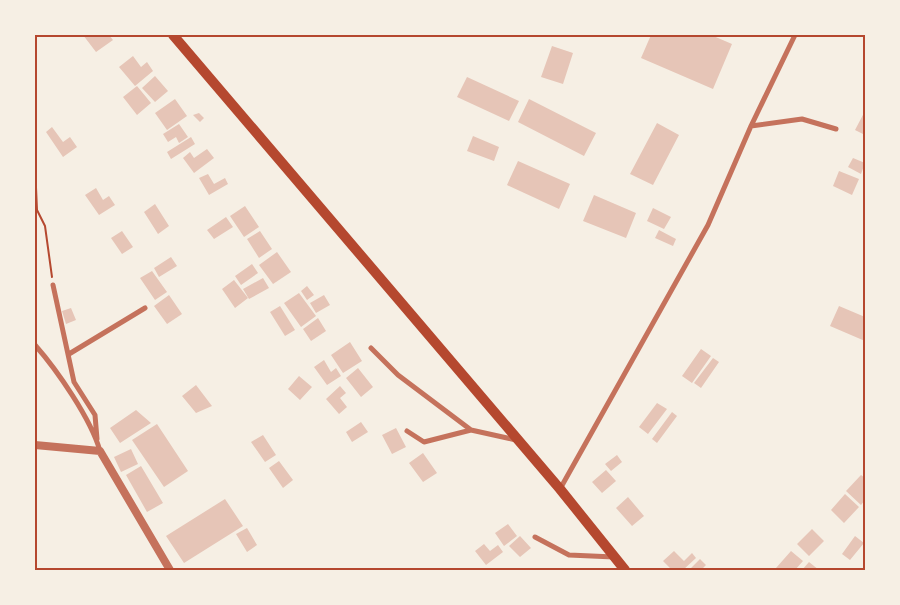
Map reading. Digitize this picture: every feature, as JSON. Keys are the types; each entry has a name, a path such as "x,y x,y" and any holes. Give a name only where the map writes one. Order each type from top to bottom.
{"main road":[{"path":"173,35 560,489 625,570"}],"street":[{"path":"560,489 708,225 751,126 795,35"},
{"path":"751,126 802,119 836,129"},
{"path":"53,285 74,382 95,415 100,451 170,570"},
{"path":"69,354 144,308"},
{"path":"35,345 48,359 97,440"},
{"path":"370,348 398,375 471,430 519,441"},
{"path":"407,431 424,442 471,430"},
{"path":"35,445 100,451"},
{"path":"535,537 569,555 615,558"}],"path":[{"path":"35,165 37,210 45,226 53,285"}],"building":[{"path":"83,35 109,35 113,40 96,52"},
{"path":"651,35 711,35 732,44 713,89 641,58"},
{"path":"552,46 573,53 563,84 541,77"},
{"path":"133,56 141,67 147,62 153,71 135,86 119,67"},
{"path":"155,76 168,91 155,102 142,88"},
{"path":"467,77 519,101 509,121 457,97"},
{"path":"137,86 151,103 137,115 123,97"},
{"path":"175,99 187,116 167,130 155,113"},
{"path":"529,99 596,133 584,156 518,122"},
{"path":"865,111 865,135 855,130"},
{"path":"199,113 204,118 200,122 193,115"},
{"path":"657,123 679,135 653,185 630,174"},
{"path":"179,124 188,137 179,143 176,137 168,142 163,134"},
{"path":"52,127 63,142 70,137 77,147 63,157 46,132"},
{"path":"473,136 499,147 494,161 467,151"},
{"path":"191,137 195,144 171,159 167,152"},
{"path":"207,149 214,158 194,173 183,158 190,152 194,158"},
{"path":"853,158 865,163 861,174 848,167"},
{"path":"518,161 570,184 559,209 507,185"},
{"path":"839,171 859,179 852,195 833,186"},
{"path":"208,174 214,184 225,178 228,184 209,195 199,178"},
{"path":"96,188 103,200 109,196 115,205 99,215 85,195"},
{"path":"594,195 636,213 626,238 583,221"},
{"path":"155,204 169,226 158,234 144,212"},
{"path":"245,206 259,227 244,237 230,216"},
{"path":"653,208 671,217 664,229 647,221"},
{"path":"226,217 233,227 214,239 207,230"},
{"path":"659,230 676,239 673,246 655,238"},
{"path":"122,231 133,247 122,254 111,238"},
{"path":"260,231 272,249 259,258 247,239"},
{"path":"277,252 291,272 273,284 259,265"},
{"path":"171,257 177,266 159,277 154,268"},
{"path":"252,264 258,273 241,285 235,276"},
{"path":"152,271 167,292 155,300 140,278"},
{"path":"263,278 269,288 249,299 243,289"},
{"path":"234,280 248,298 235,308 222,289"},
{"path":"307,286 314,295 307,300 301,291"},
{"path":"299,293 316,316 301,327 284,303"},
{"path":"169,295 182,314 167,324 154,306"},
{"path":"324,295 330,305 316,313 310,303"},
{"path":"280,306 295,330 285,336 270,312"},
{"path":"839,306 865,317 865,341 830,326"},
{"path":"71,308 76,320 66,324 62,311"},
{"path":"318,318 326,331 311,341 303,329"},
{"path":"350,342 362,361 343,373 331,355"},
{"path":"701,349 711,356 692,383 682,376"},
{"path":"713,358 719,362 701,388 694,383"},
{"path":"324,360 331,372 336,368 341,376 327,385 314,367"},
{"path":"358,368 373,387 361,397 346,378"},
{"path":"299,376 312,387 300,400 288,389"},
{"path":"196,385 212,406 196,413 182,396"},
{"path":"340,386 346,393 340,398 347,407 339,414 326,399"},
{"path":"657,403 667,409 648,434 639,427"},
{"path":"136,410 151,423 120,443 110,428"},
{"path":"672,412 677,416 657,443 652,439"},
{"path":"361,422 368,432 352,442 346,432"},
{"path":"157,424 188,471 164,487 132,440"},
{"path":"396,428 406,447 392,454 382,435"},
{"path":"263,435 276,455 265,462 251,442"},
{"path":"131,449 138,464 121,472 114,457"},
{"path":"423,453 437,473 423,482 409,463"},
{"path":"617,455 622,462 611,471 605,464"},
{"path":"279,461 293,480 283,488 269,468"},
{"path":"141,466 163,503 147,512 126,475"},
{"path":"606,470 616,481 602,493 592,482"},
{"path":"861,475 865,478 865,500 861,505 846,491"},
{"path":"845,494 859,507 844,523 831,510"},
{"path":"628,497 644,516 632,526 616,508"},
{"path":"225,499 243,526 184,563 166,536"},
{"path":"508,524 517,536 504,546 495,533"},
{"path":"247,528 257,545 247,552 236,534"},
{"path":"812,529 824,541 809,556 797,544"},
{"path":"520,536 531,548 520,557 509,546"},
{"path":"855,536 864,543 850,560 842,554"},
{"path":"484,544 490,551 498,545 503,552 486,565 475,551"},
{"path":"674,551 684,561 692,553 696,558 683,570 672,570 663,561"},
{"path":"791,551 803,561 795,570 779,570 776,568"},
{"path":"700,559 706,565 701,570 689,570"},
{"path":"809,562 819,570 802,570"}]}
